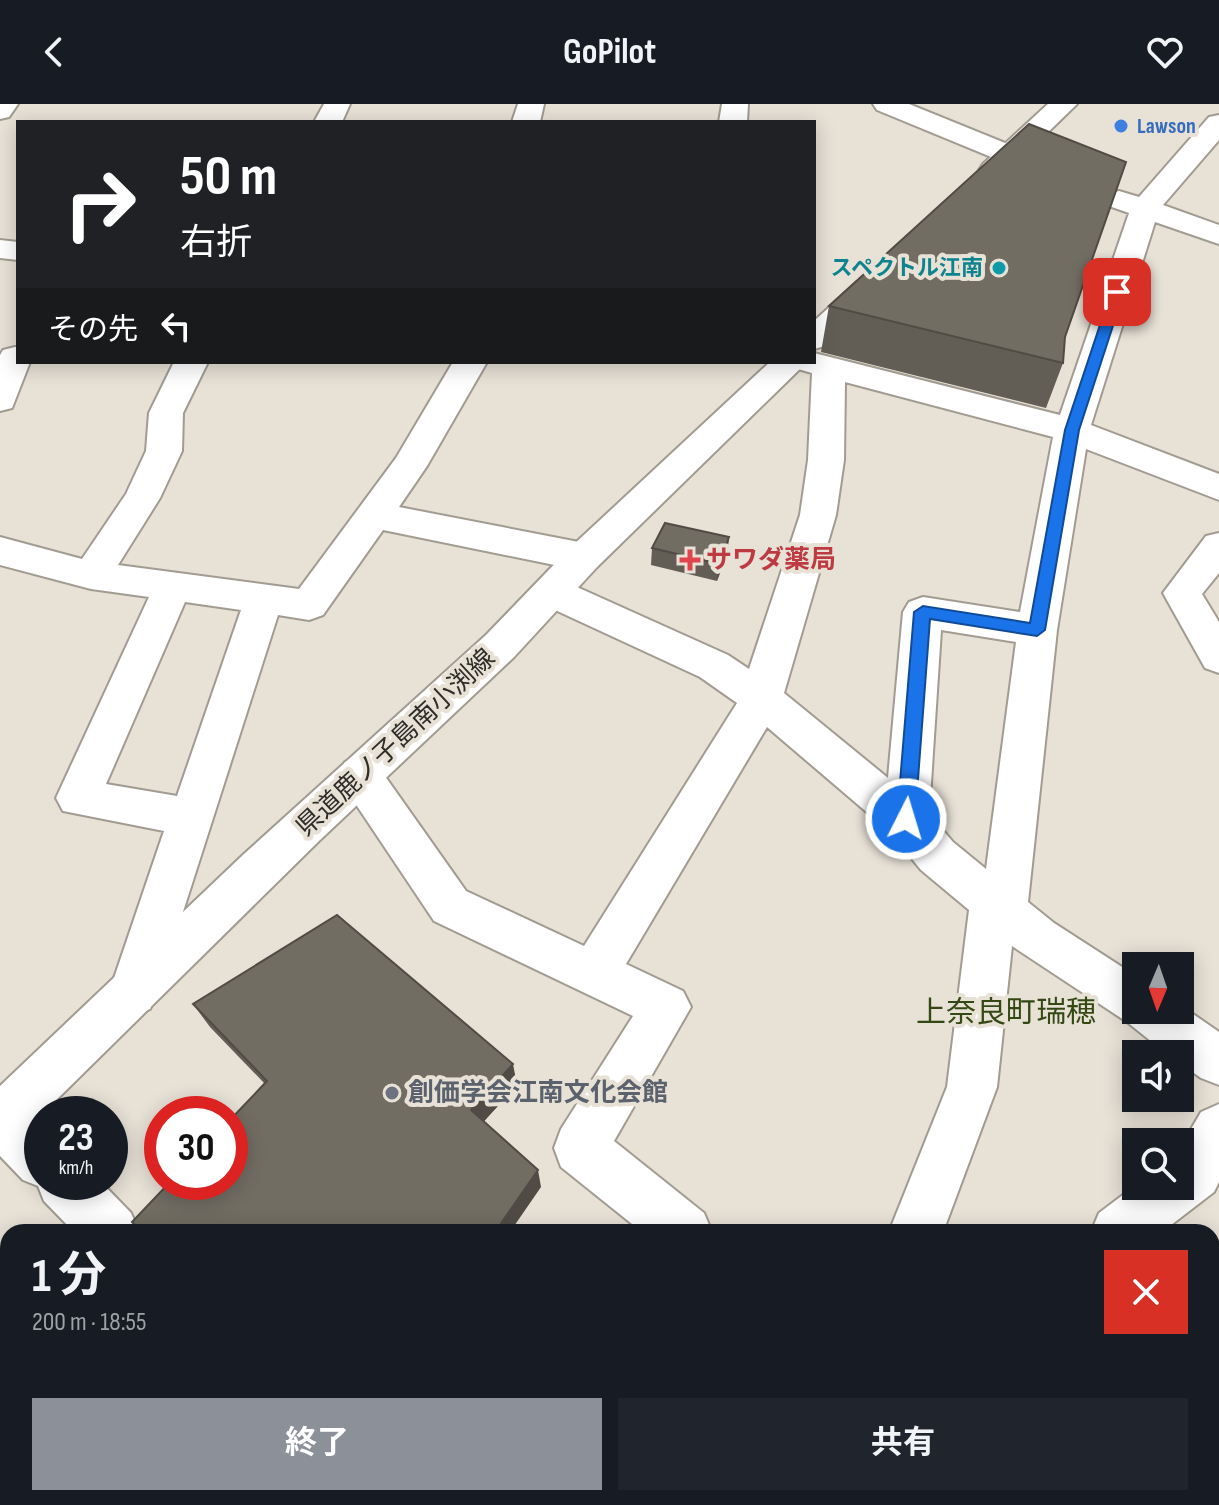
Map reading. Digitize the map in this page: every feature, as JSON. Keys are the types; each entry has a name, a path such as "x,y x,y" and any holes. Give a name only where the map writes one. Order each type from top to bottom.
{"street":[{"path":"0,111 5,104"},
{"path":"886,104 1084,185 1219,235"},
{"path":"975,187 1064,104"},
{"path":"919,1224 972,1087 1037,630 1072,430 1145,208 1219,123"},
{"name":"県道鹿ノ子島南小渕線","path":"816,352 883,274"},
{"path":"0,400 11,356"},
{"path":"816,359 1072,430 1219,488"},
{"path":"91,575 148,486 164,451 166,413 190,364"},
{"path":"0,551 91,575 309,605 409,466 469,364"},
{"name":"県道鹿ノ子島南小渕線","path":"0,1122 554,593 584,557 804,364"},
{"path":"594,973 762,699 769,663 818,516 825,472 812,364"},
{"path":"374,515 584,557"},
{"path":"1219,546 1182,593 1219,657"},
{"path":"173,586 78,798 191,817"},
{"path":"554,593 714,666 762,699 906,819 937,856 999,907 1037,938 1122,994"},
{"path":"133,993 264,599"},
{"path":"906,819 923,612 1037,630"},
{"path":"360,775 450,906 666,1007 580,1148 675,1224"},
{"path":"1166,1024 1219,1061"},
{"path":"0,1122 24,1144"},
{"path":"1194,1174 1219,1130"},
{"path":"81,1200 104,1224"},
{"path":"1128,1224 1160,1200"}],"building":[{"name":"スペクトル江南","path":"1029,124 1126,162 1065,337 1063,363 829,306"},
{"path":"665,523 729,537 719,564 652,548"},
{"name":"創価学会江南文化会館","path":"337,915 513,1064 471,1110 538,1170 501,1224 134,1224 132,1222 153,1200 248,1200 248,1101 267,1081 193,1004"}],"place":[{"name":"Lawson","path":"1121,126"},
{"name":"スペクトル江南","path":"999,268"},
{"name":"サワダ薬局","path":"690,560"},
{"name":"創価学会江南文化会館","path":"392,1093"}],"district":[{"name":"上奈良町瑞穂","path":"1006,1013"}],"route":[{"path":"906,819 923,612 1037,630 1072,430 1117,292"}]}
